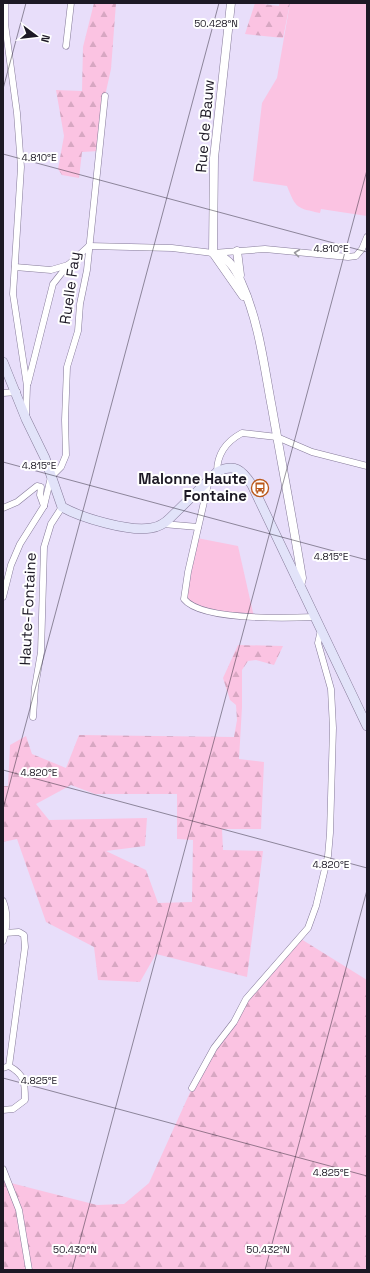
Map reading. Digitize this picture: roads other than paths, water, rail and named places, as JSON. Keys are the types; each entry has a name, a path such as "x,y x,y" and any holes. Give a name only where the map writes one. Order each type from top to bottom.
{"main road":[{"path":"3,362 26,419 45,458 62,507 75,514 124,527 150,528 163,524 217,472 226,468 235,468 244,473 252,485 367,726"}],"street":[{"path":"5,3 5,24 17,114 21,166 13,294 27,386 26,419"},
{"path":"66,46 71,3"},
{"name":"Rue de Bauw","path":"213,252 214,158 232,3"},
{"name":"Ruelle Fay","path":"51,477 61,467 66,455 65,420 67,367 78,331 90,246 105,96"},
{"path":"27,386 53,284 68,265 90,246 172,248 213,252 265,249 348,257 356,256 362,249 367,237"},
{"path":"237,251 241,281"},
{"path":"213,252 222,255 234,268 241,281 252,310 266,373 302,578 300,586"},
{"path":"213,252 252,310"},
{"path":"15,267 51,270 68,265"},
{"path":"3,393 16,392"},
{"path":"217,472 217,466 225,445 242,433 277,437 312,452 334,459 367,466"},
{"path":"3,597 11,565 20,544 44,506 51,477"},
{"path":"210,478 183,597 187,603 206,610 238,616 280,619 315,617"},
{"path":"3,508 17,502 37,486 41,487 40,495 44,506"},
{"name":"Haute-Fontaine","path":"33,717 35,687 41,652 44,547 51,524 62,507"},
{"path":"163,524 198,527"},
{"path":"192,1088 214,1048 234,1022 246,999 308,928 316,906 328,856 333,728 331,689 318,643 321,629"},
{"path":"3,901 6,909 6,933 3,941"},
{"path":"3,1110 13,1109 25,1100 25,1084 20,1072 6,1067 25,948 24,935 19,932 6,933"},
{"path":"3,1169 20,1210 29,1270"}],"place":[{"name":"Malonne Haute Fontaine","path":"260,488"}]}
